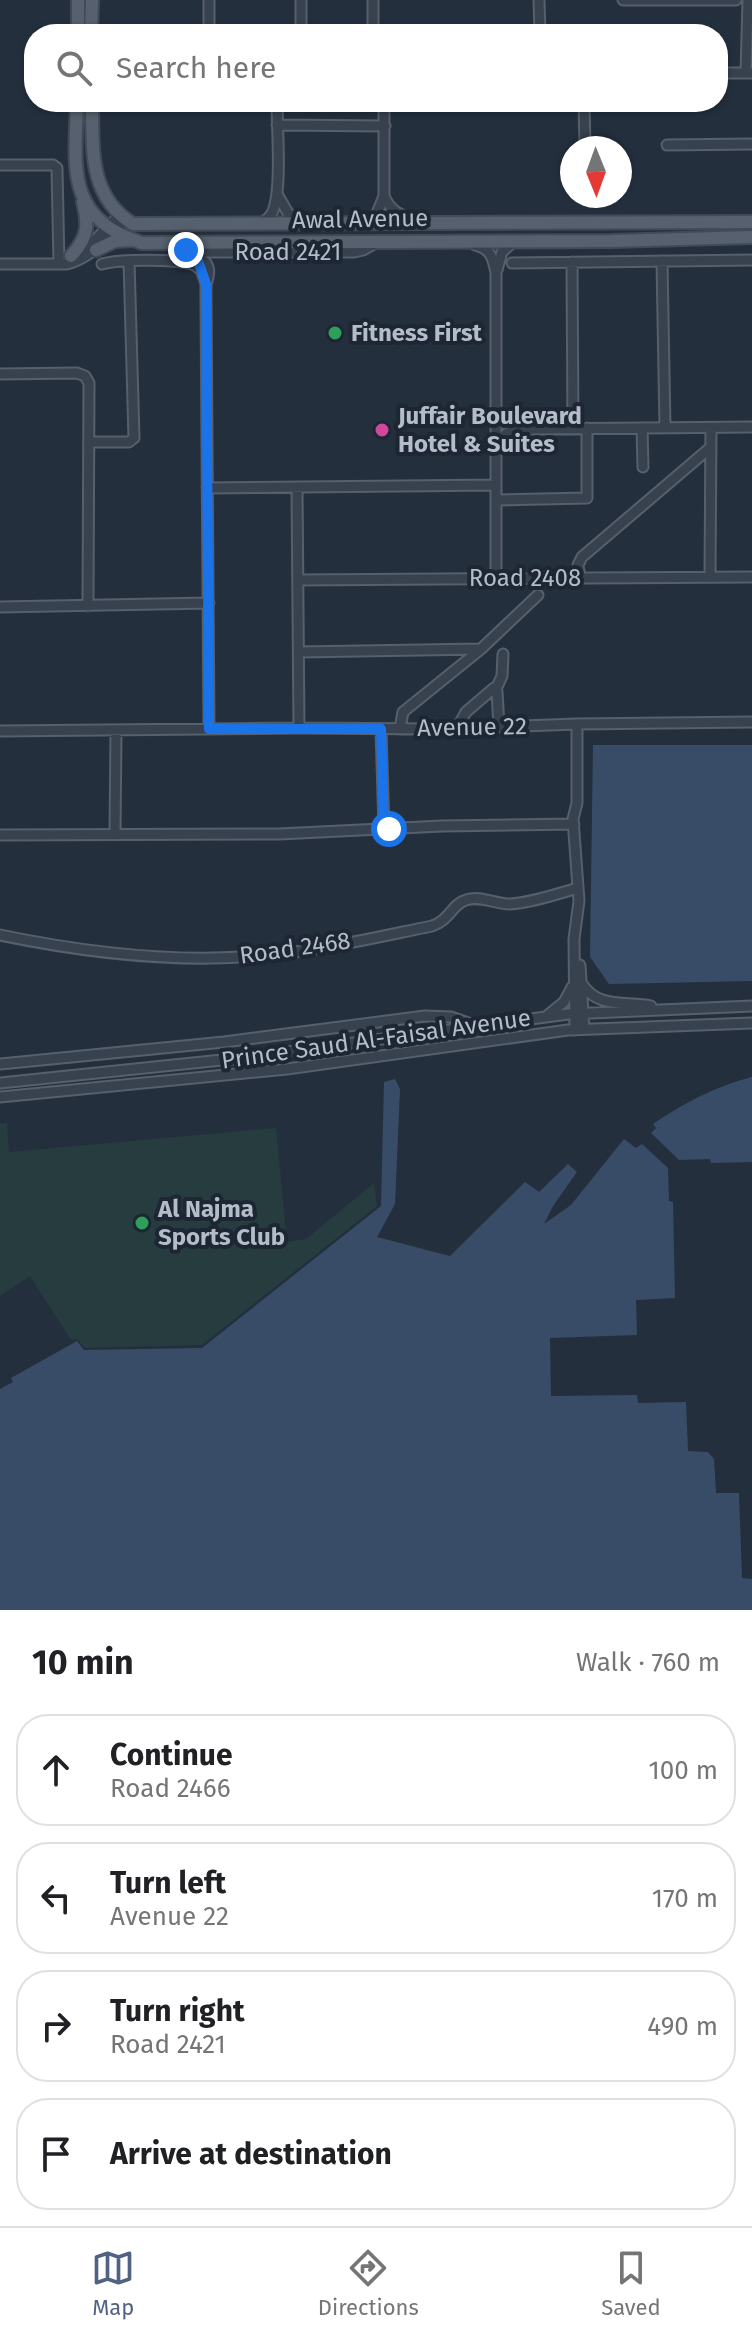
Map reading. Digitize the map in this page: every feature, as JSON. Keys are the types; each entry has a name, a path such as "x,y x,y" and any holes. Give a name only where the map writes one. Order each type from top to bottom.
{"main road":[{"path":"78,0 78,24"},
{"path":"91,24 92,0"},
{"path":"71,256 82,243 87,230 75,165 77,112"},
{"path":"93,112 96,174 104,196 123,217"},
{"name":"Awal Avenue","path":"82,199 111,229 142,243 612,241 752,237"},
{"name":"Awal Avenue","path":"123,217 133,224 149,225 752,222"},
{"path":"716,237 726,231 752,230"},
{"path":"96,250 115,241 131,240"}],"street":[{"path":"209,0 209,24"},
{"path":"301,0 301,24"},
{"path":"373,0 373,24"},
{"path":"539,0 540,24"},
{"path":"623,0 736,0"},
{"path":"728,73 749,73 748,0"},
{"path":"260,224 269,219 277,194 277,112"},
{"path":"366,223 375,218 384,196 384,112"},
{"path":"584,112 585,136"},
{"path":"277,125 385,126"},
{"path":"667,145 752,144"},
{"path":"0,165 53,165 57,168 59,264"},
{"path":"277,194 288,213 305,223"},
{"path":"384,196 389,208 396,214 427,223"},
{"path":"59,264 90,245 123,217"},
{"path":"0,264 75,262 96,250 111,229"},
{"path":"455,240 487,249 493,258 496,273 496,578"},
{"name":"Road 2421","path":"174,262 196,255 354,252 379,241"},
{"path":"496,273 502,252 516,241"},
{"name":"Road 2421","path":"177,243 203,260 209,269 206,284 209,729"},
{"name":"Road 2421","path":"196,255 206,284"},
{"path":"512,263 752,260"},
{"path":"90,442 129,442 134,438 129,261"},
{"path":"662,261 665,428"},
{"name":"Road 2421","path":"102,264 174,262 192,264 202,271"},
{"path":"572,262 573,429"},
{"path":"0,374 77,373 85,376 89,383 88,606"},
{"path":"496,420 533,429"},
{"path":"496,443 507,433 533,429 752,427"},
{"path":"496,500 587,498 587,428"},
{"path":"642,428 643,467"},
{"path":"710,577 711,428"},
{"path":"580,578 578,565 582,557 711,447"},
{"path":"207,488 496,485"},
{"path":"297,487 299,728"},
{"name":"Road 2408","path":"298,580 752,577"},
{"path":"400,729 403,712 481,649 538,595"},
{"path":"0,607 209,603"},
{"path":"299,652 481,649"},
{"path":"499,727 496,689 502,676 503,654"},
{"path":"457,728 466,712 493,688 496,689"},
{"name":"Avenue 22","path":"0,731 400,729 752,722"},
{"path":"577,724 574,824 579,901 575,931 580,1029"},
{"path":"381,729 384,829"},
{"path":"115,833 116,731"},
{"path":"0,835 251,834 574,824"},
{"name":"Road 2468","path":"0,935 97,951 205,958 271,955 432,926 441,923 460,902 469,899 518,903 578,888"},
{"path":"578,981 599,1000 649,1005 657,1010"},
{"path":"544,1017 564,1002 578,981"},
{"name":"Prince Saud Al-Faisal Avenue","path":"0,1083 241,1058 544,1017 752,1006"},
{"path":"0,1064 224,1042 425,1016 451,1017 477,1026"},
{"name":"Prince Saud Al-Faisal Avenue","path":"0,1097 287,1069 580,1029 752,1023"}],"green space":[{"name":"Al Najma Sports Club","path":"0,1123 7,1123 9,1152 276,1128 287,1242 306,1239 374,1183 377,1206 202,1345 85,1348 77,1339 71,1340 30,1276 0,1296"}],"water":[{"path":"593,745 752,745 752,981 609,984 590,957"},
{"path":"752,1077 752,1162 679,1160 651,1133 656,1128 653,1124 688,1102"},
{"path":"395,1079 400,1089 395,1204 377,1237 450,1256 525,1182 539,1192 568,1164 577,1172 544,1224 571,1205 624,1139 636,1148 642,1144 668,1168 669,1201 673,1202 675,1298 636,1300 637,1335 550,1338 551,1396 637,1395 638,1403 686,1402 688,1451 708,1452 714,1459 716,1493 739,1493 742,1578 752,1579 752,1610 0,1610 0,1389 13,1382 11,1378 77,1341 84,1350 202,1348 381,1206 384,1082"}],"place":[{"name":"Fitness First","path":"335,333"},
{"name":"Juffair Boulevard Hotel & Suites","path":"382,430"},
{"name":"Al Najma Sports Club","path":"142,1223"}],"route":[{"path":"186,250 195,252 206,284 209,729 381,729 384,829 389,829"}]}
